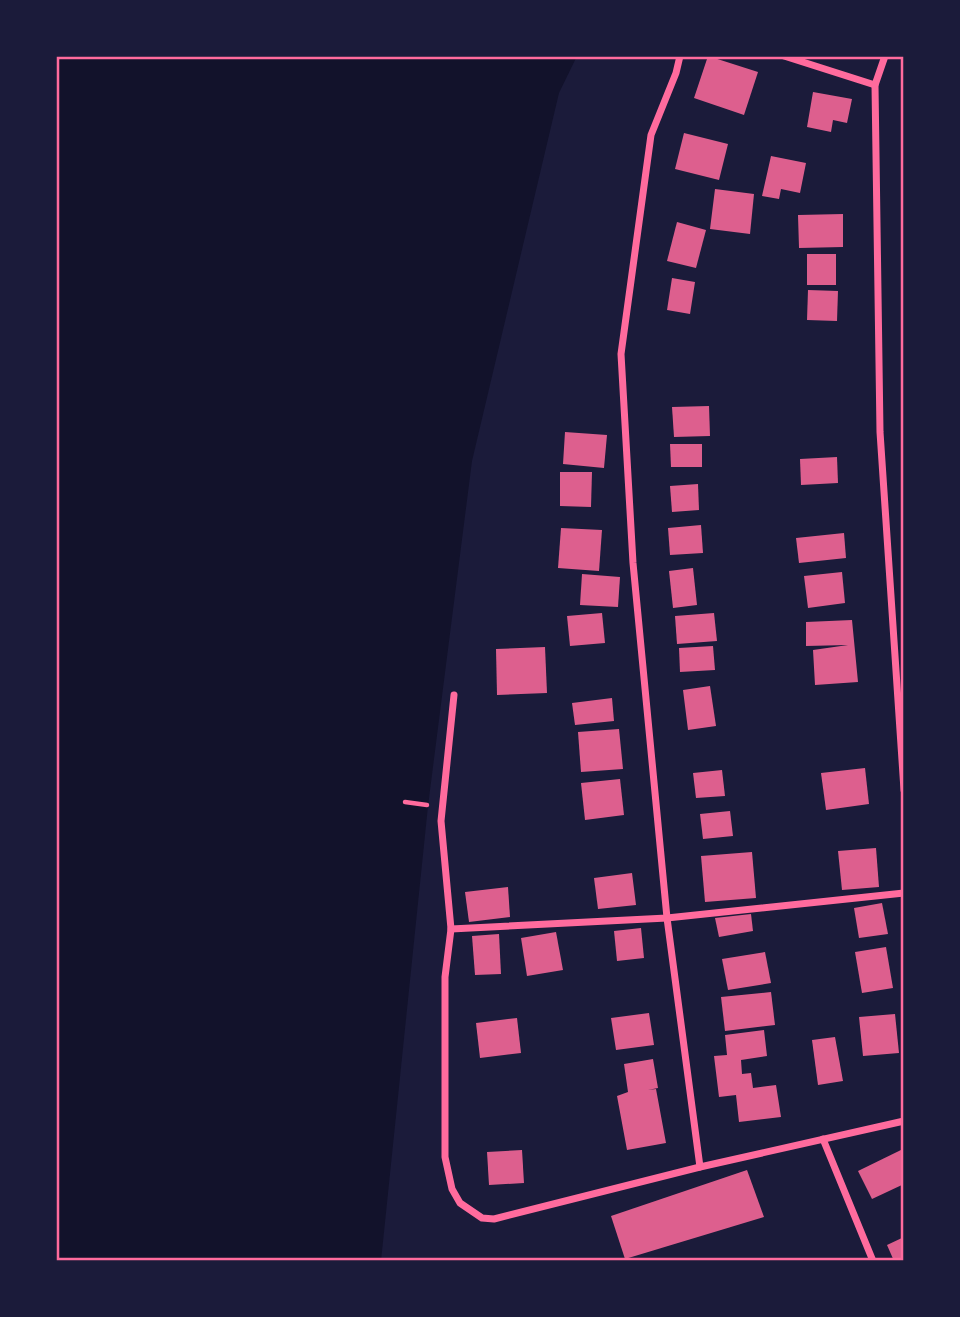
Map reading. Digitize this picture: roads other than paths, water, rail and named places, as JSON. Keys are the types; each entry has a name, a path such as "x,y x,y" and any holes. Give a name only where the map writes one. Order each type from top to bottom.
{"street":[{"path":"680,56 676,73 651,135 621,354 633,563 667,918 700,1167"},
{"path":"784,56 874,85"},
{"path":"885,56 874,85 880,432 904,790"},
{"path":"454,695 441,821 451,929 445,977 445,1157 452,1189 460,1203 482,1218 494,1219 700,1167 904,1121"},
{"path":"451,929 667,918 904,893"},
{"path":"824,1139 873,1261"}]}
